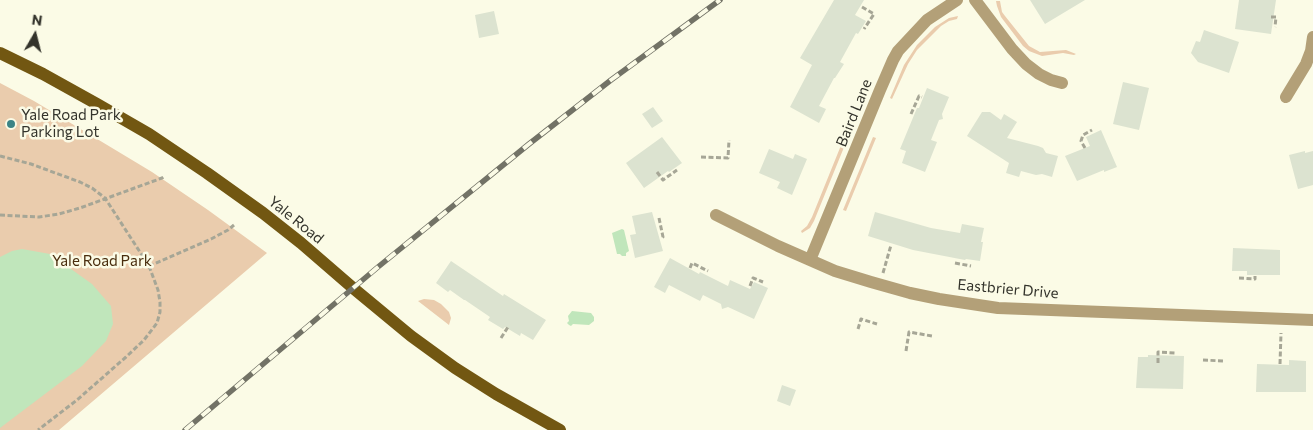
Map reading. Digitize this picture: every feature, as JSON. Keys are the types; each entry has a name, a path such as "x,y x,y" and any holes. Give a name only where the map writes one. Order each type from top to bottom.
{"main road":[{"name":"Yale Road","path":"0,53 97,104 148,134 207,173 286,231 417,340 496,394 560,430"}],"street":[{"name":"Baird Lane","path":"810,260 898,51 927,20 957,0"},
{"path":"975,0 1012,49 1026,64 1039,74 1062,83"},
{"path":"1286,97 1306,64 1313,37"},
{"name":"Eastbrier Drive","path":"716,215 778,246 858,278 910,293 965,304 998,308 1313,320"}],"path":[{"path":"862,8 874,14 864,29"},
{"path":"1271,17 1276,17 1275,27"},
{"path":"911,114 918,96 922,97"},
{"path":"1084,148 1081,141 1084,135 1092,130"},
{"path":"702,157 728,158 729,140"},
{"path":"0,156 31,164 80,182 105,198 149,266 158,290 160,302 160,312 154,327 144,340 77,400 38,430"},
{"path":"657,172 663,180 677,170"},
{"path":"0,215 39,217 59,214 165,176"},
{"path":"659,218 663,237 661,238"},
{"path":"149,266 211,239 234,225"},
{"path":"883,274 891,244"},
{"path":"955,263 971,266"},
{"path":"690,268 692,264 708,271"},
{"path":"1239,278 1255,279 1255,276"},
{"path":"750,286 753,278 762,282"},
{"path":"858,329 861,319 877,324"},
{"path":"501,338 508,327"},
{"path":"1280,364 1281,330"},
{"path":"906,351 909,332 932,336"},
{"path":"1158,362 1158,352 1176,353"},
{"path":"1203,360 1223,361"}],"green space":[{"path":"996,1 1000,1 1002,12 1029,46 1040,52 1066,50 1076,54 1063,53 1042,56 1029,51 1001,17"},
{"path":"958,16 957,19 941,26 917,50 908,64 892,99 890,98 904,65 917,45 935,27 949,18"},
{"name":"Yale Road Park","path":"0,83 34,101 152,172 267,253 59,430 0,430"},
{"path":"846,133 849,135 814,221 810,228 802,233 801,231 807,226 812,217"},
{"path":"873,137 876,138 846,211 843,210"},
{"path":"424,299 434,300 449,312 451,318 449,325 418,301"}],"shaded area":[{"path":"624,230 629,251 626,253 626,256 617,254 612,233"},
{"path":"22,249 50,254 92,284 111,306 113,324 106,341 82,366 0,428 0,257 12,251"},
{"path":"572,311 591,313 594,321 589,325 573,324 571,326 567,323 569,321 568,316"}],"building":[{"path":"834,0 864,0 855,15 866,21 858,34 856,33 840,62 844,64 819,106 826,109 819,123 790,107 812,65 800,58"},
{"path":"1030,0 1085,0 1045,24"},
{"path":"1239,0 1276,0 1271,34 1235,29"},
{"path":"494,11 499,34 479,38 475,15"},
{"path":"1204,30 1239,42 1229,73 1198,62 1191,53 1196,41 1200,42"},
{"path":"1123,82 1149,88 1139,130 1113,124"},
{"path":"927,88 949,97 942,114 943,119 939,120 931,140 937,142 925,172 902,163 906,151 900,149"},
{"path":"653,107 663,121 652,128 642,114"},
{"path":"982,112 990,112 1001,120 1004,114 1017,122 1007,138 1038,146 1043,148 1046,153 1058,156 1052,177 1021,171 1019,177 1006,173 1009,163 967,136"},
{"path":"1101,130 1117,167 1077,181 1065,156 1090,146 1086,137"},
{"path":"662,137 682,163 644,188 626,163"},
{"path":"769,149 793,159 795,154 807,159 792,195 777,188 780,182 759,173"},
{"path":"1305,151 1305,153 1313,151 1313,185 1298,189 1289,155"},
{"path":"652,212 663,251 635,258 630,235 636,234 632,216"},
{"path":"875,212 931,228 960,233 962,224 984,228 980,261 913,250 868,236"},
{"path":"1233,248 1280,250 1280,275 1247,275 1247,271 1232,271"},
{"path":"670,258 699,274 700,272 728,286 730,280 750,289 754,282 768,288 754,319 728,307 722,309 721,304 703,295 700,301 669,285 665,293 654,287"},
{"path":"451,261 503,296 504,294 546,320 533,340 521,333 520,336 505,327 503,329 488,320 490,317 450,290 448,292 436,283"},
{"path":"1148,355 1184,356 1183,389 1136,388 1138,357 1148,357"},
{"path":"1289,360 1306,361 1306,392 1256,392 1257,364 1289,365"},
{"path":"782,385 796,390 790,406 777,401"}],"railway":[{"path":"185,430 378,267 529,144 611,80 720,0"}],"place":[{"name":"Yale Road Park Parking Lot","path":"11,124"}]}
